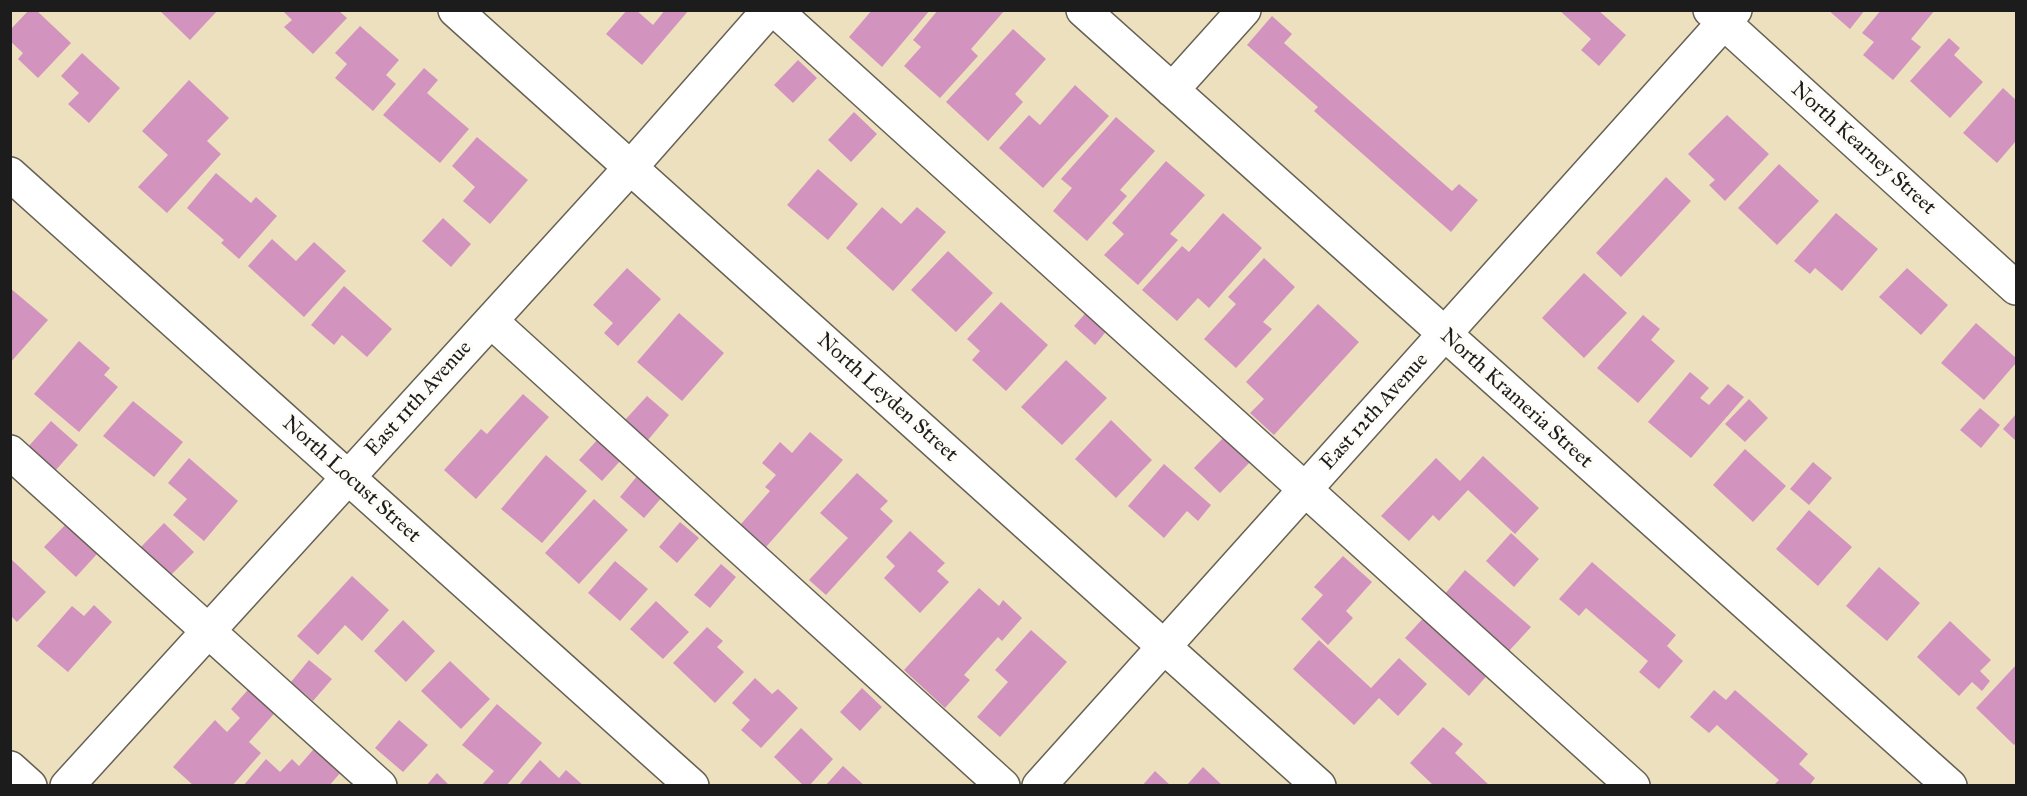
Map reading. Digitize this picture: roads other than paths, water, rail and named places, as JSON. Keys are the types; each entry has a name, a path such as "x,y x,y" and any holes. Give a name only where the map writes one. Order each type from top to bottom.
{"street":[{"name":"North Leyden Street","path":"455,10 1319,786"},
{"name":"East 11th Avenue","path":"67,786 630,168 770,10"},
{"path":"775,10 1633,786"},
{"name":"North Krameria Street","path":"1083,10 1950,786"},
{"path":"1172,90 1244,10"},
{"name":"East 12th Avenue","path":"1039,786 1444,335 1723,15"},
{"name":"North Kearney Street","path":"1723,15 2016,288"},
{"name":"North Locust Street","path":"10,174 692,786"},
{"path":"491,321 1003,786"},
{"path":"10,452 380,786"},
{"path":"10,768 30,786"}]}
